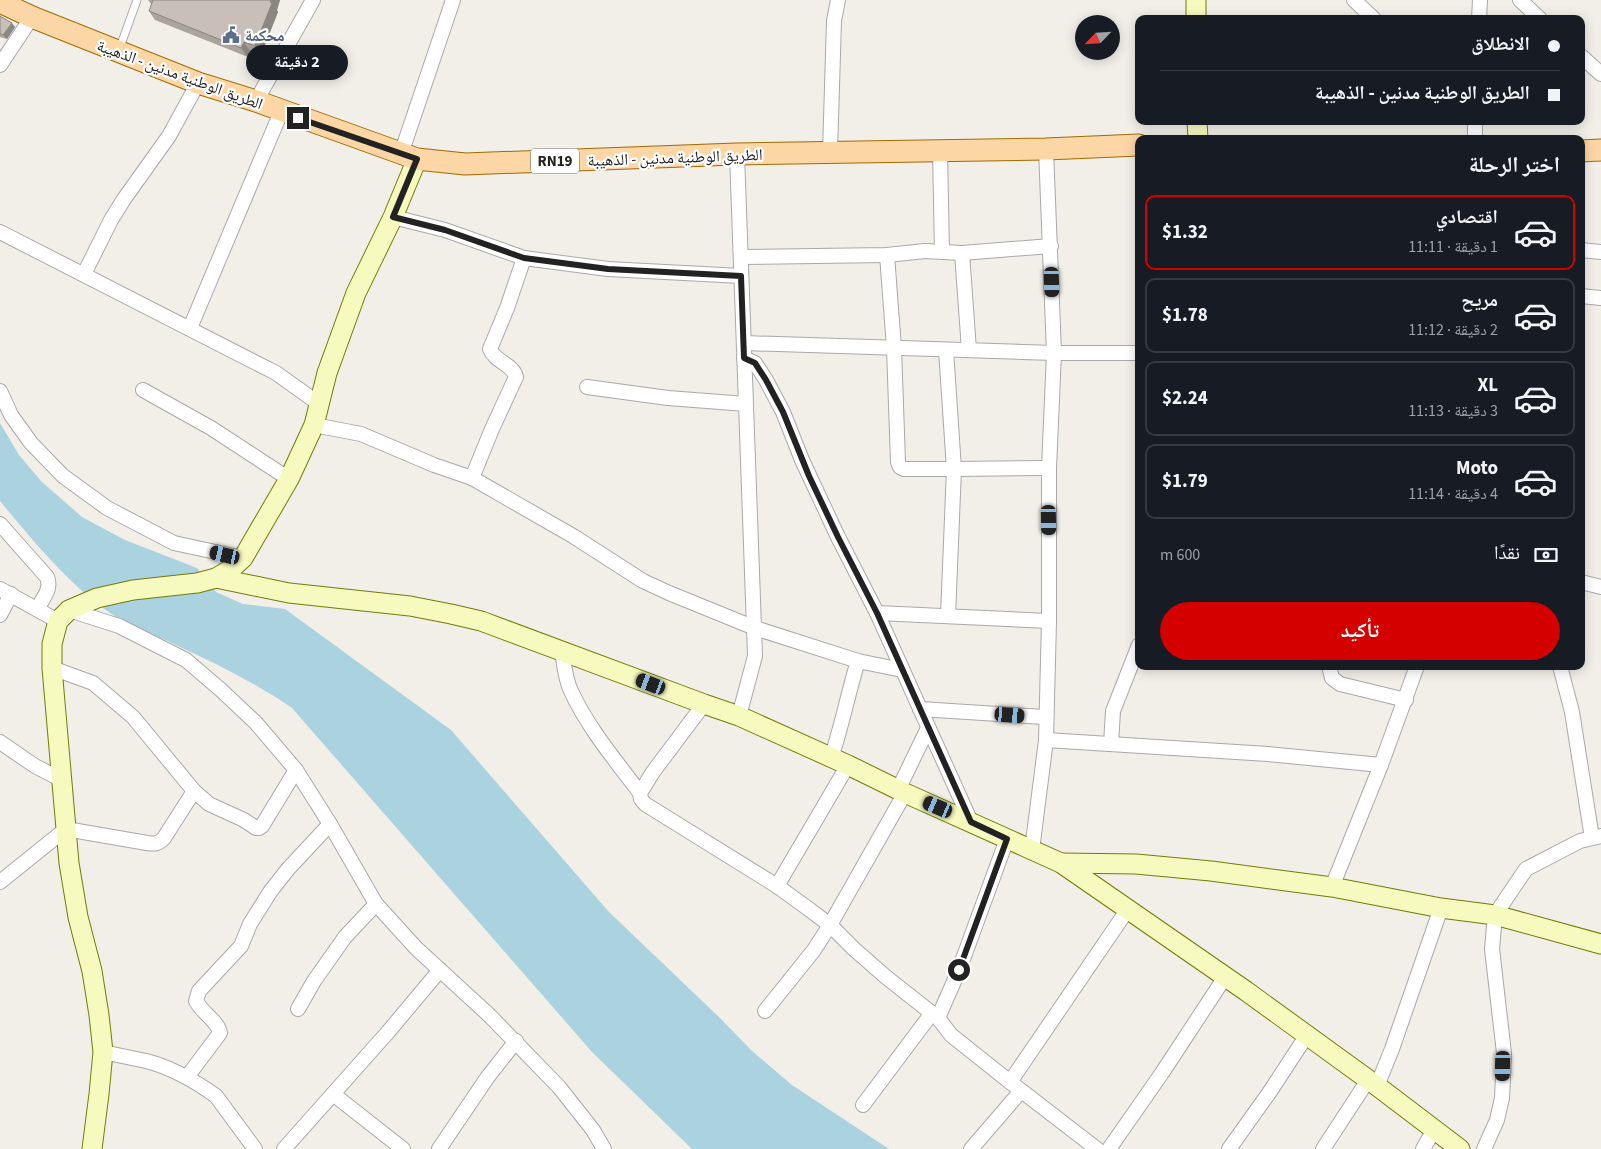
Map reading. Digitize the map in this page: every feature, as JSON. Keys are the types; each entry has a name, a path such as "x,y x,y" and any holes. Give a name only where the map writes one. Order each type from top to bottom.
{"main road":[{"name":"الطريق الوطنية مدنين - الذهيبة","path":"0,2 32,18 198,83 256,101 281,112 409,157 465,164 737,154 1046,150 1135,145"},
{"path":"1585,151 1601,150"}],"street":[{"path":"256,101 313,0"},
{"path":"92,1149 100,1094 103,1052 92,971 78,917 69,863 52,668 52,644 64,616 97,598 133,590 196,583 216,578 231,569 242,558 263,526 314,424 326,373 356,293 393,217 453,0"},
{"path":"830,152 834,21 838,0"},
{"path":"1196,0 1196,15"},
{"path":"1354,0 1370,15"},
{"path":"1479,15 1480,0"},
{"path":"1520,0 1536,15"},
{"path":"0,65 5,48 32,18"},
{"path":"1585,60 1601,74"},
{"path":"84,274 111,220 170,136 198,83"},
{"path":"190,328 281,112"},
{"path":"1032,850 1046,740 1045,717 1049,621 1049,468 1054,353 1046,150"},
{"path":"940,151 942,252"},
{"path":"737,154 756,656 739,716"},
{"path":"393,217 445,230 524,258 608,269 741,276"},
{"path":"0,232 276,373 318,403"},
{"path":"741,257 887,255 925,252 962,253 1051,246"},
{"path":"1585,250 1601,252"},
{"path":"962,253 969,350"},
{"path":"887,255 894,348 898,462 900,467 904,469 1049,468"},
{"path":"472,478 492,428 516,377 514,371 494,356 490,349 507,308 524,258"},
{"path":"1585,296 1601,298"},
{"path":"744,343 1054,353 1135,352"},
{"path":"946,350 954,469 948,616"},
{"path":"744,358 755,363 783,412 802,460 838,537 877,613 971,822"},
{"path":"587,387 668,398 746,404"},
{"path":"143,390 210,428 288,479"},
{"path":"0,391 12,415 31,443 63,476 107,508 174,543 242,558"},
{"path":"314,424 361,434 472,478 565,531 643,581 669,594 755,628 858,661 902,670"},
{"path":"0,524 48,577 49,588 37,609"},
{"path":"216,578 289,593 410,606 481,621 739,716 840,761 901,791 1061,863 1225,977 1435,1128 1460,1149"},
{"path":"1585,583 1601,587"},
{"path":"0,615 6,591 37,609 119,626 186,660 221,690 256,723 296,770 330,824 376,904 416,948 516,1041 559,1086 593,1130 604,1149"},
{"path":"877,613 1049,621"},
{"path":"562,650 565,673 571,691 590,724 640,793 641,799 645,804 777,886 830,925 867,960 935,1015 951,1035 1097,1149"},
{"path":"1111,744 1113,711 1135,655"},
{"path":"777,886 840,761 841,729 849,690 858,661"},
{"path":"52,668 92,683 113,699 133,717 194,791 209,804 244,820 256,828 262,826 296,770"},
{"path":"1330,670 1332,678 1340,684 1406,700"},
{"path":"1332,888 1406,700 1416,670"},
{"path":"1484,1149 1496,1120 1502,1098 1503,1078 1504,1053 1492,949 1495,915 1526,868 1580,841 1596,837 1572,712 1561,670"},
{"path":"640,793 653,772 704,704"},
{"path":"920,709 1045,717"},
{"path":"765,1010 814,950 830,925 901,791 928,728"},
{"path":"1046,740 1268,754 1381,765"},
{"path":"0,742 35,766 62,780"},
{"path":"0,882 66,829 155,844 160,842 194,791"},
{"path":"187,1077 220,1033 219,1028 196,1001 199,991 241,946 258,910 288,869 330,824"},
{"path":"863,1105 935,1015 959,970 1007,839"},
{"path":"1061,863 1136,864 1211,871 1332,888 1440,908 1495,915 1601,944"},
{"path":"298,1009 323,967 345,937 376,904"},
{"path":"1323,1149 1372,1083 1392,1049 1440,908"},
{"path":"1010,1082 1128,909"},
{"path":"284,1149 440,970"},
{"path":"1108,1149 1162,1073 1225,977"},
{"path":"1229,1149 1307,1036"},
{"path":"439,1149 487,1078 516,1041"},
{"path":"103,1052 148,1062 187,1077 216,1096 254,1149"},
{"path":"971,1149 1021,1091"},
{"path":"333,1094 403,1149"},
{"path":"1423,1149 1435,1128"}],"lane":[{"path":"118,52 138,0"}],"water":[{"path":"0,423 19,455 41,481 82,517 125,540 197,568 216,592 243,604 285,609 451,730 609,912 752,1051 792,1085 889,1149 692,1149 592,1052 292,708 222,667 119,619 85,594 55,564 0,501"}],"building":[{"name":"محكمة","path":"153,0 271,0 270,2 272,3 255,46 244,42 241,48 149,11"},
{"path":"0,16 12,23 3,35 0,33"}],"place":[{"name":"محكمة","path":"231,35"}],"route":[{"path":"298,118 417,159 393,217 445,230 524,258 608,269 741,276 744,358 755,363 783,412 809,476 877,613 971,822 1007,839 959,970"}]}
